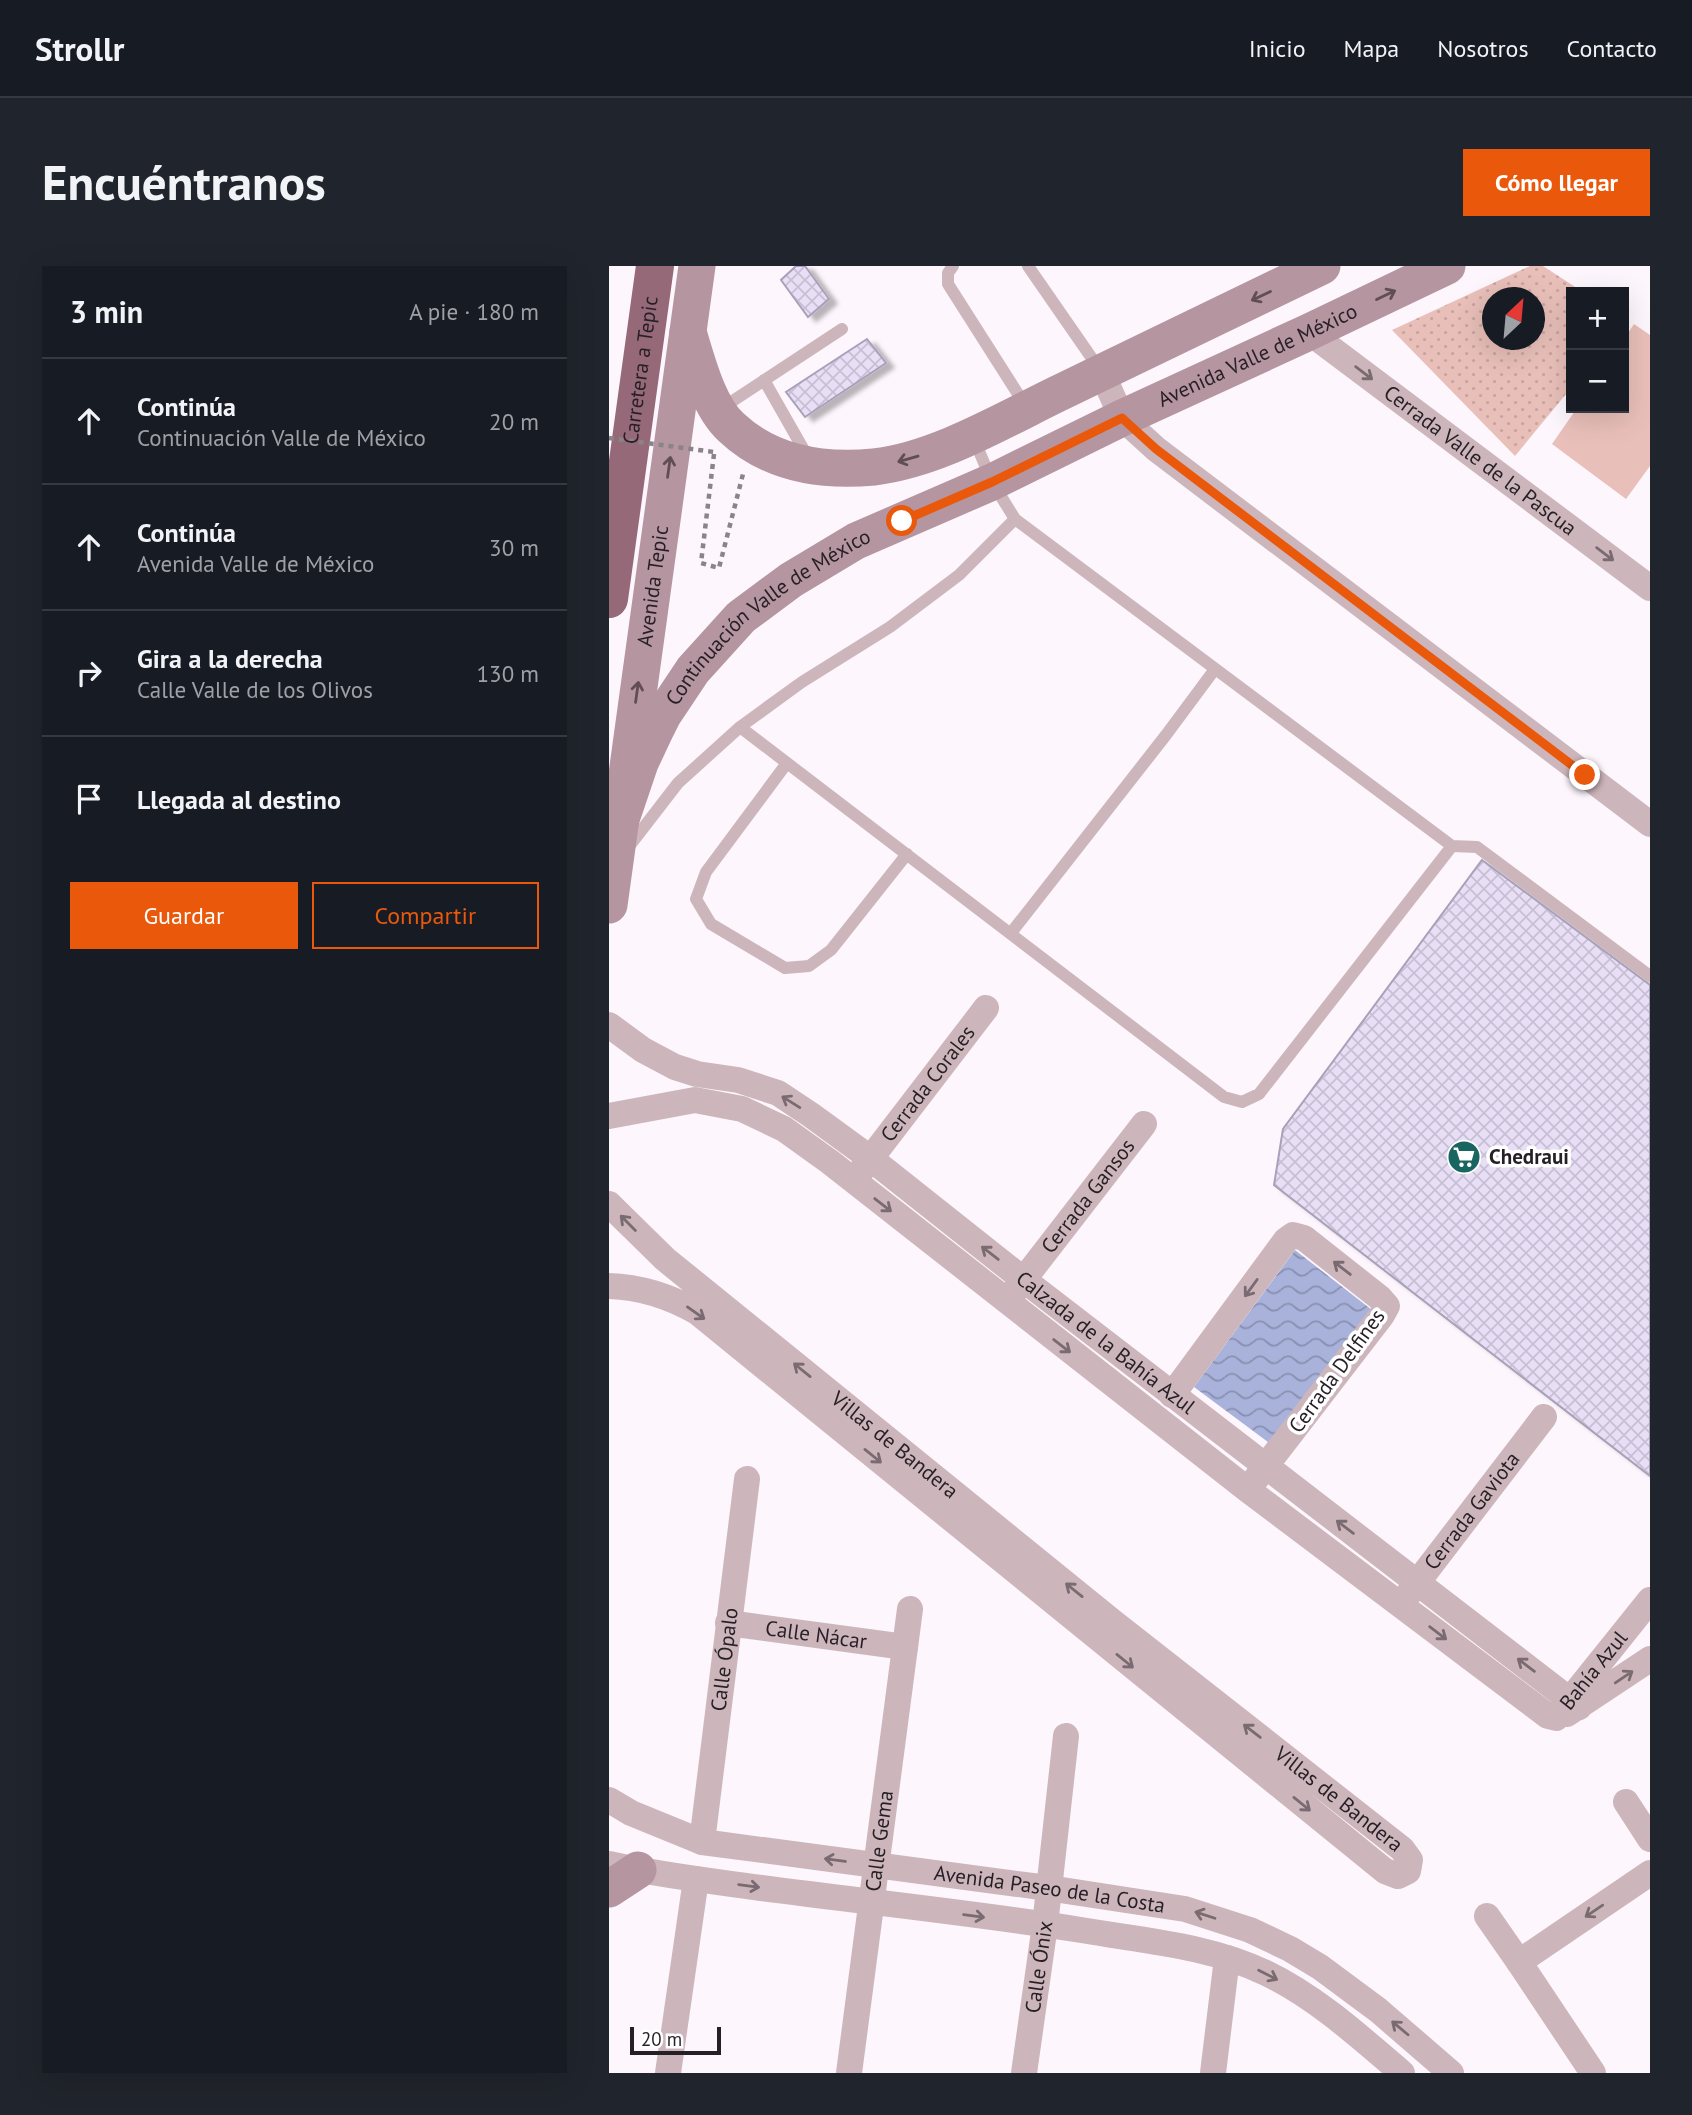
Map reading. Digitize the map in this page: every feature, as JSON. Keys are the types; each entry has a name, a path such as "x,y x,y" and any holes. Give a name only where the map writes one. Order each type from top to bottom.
{"highway":[{"name":"Carretera a Tepic","path":"609,599 655,266"}],"street":[{"name":"Avenida Tepic","path":"609,905 697,266"},
{"path":"688,332 712,400 729,426 751,442 768,454 814,467 876,467 908,461 972,435 1322,266"},
{"name":"Avenida Valle de México","path":"992,482 1447,266"},
{"name":"Cerrada Valle de la Pascua","path":"1310,332 1650,588"},
{"path":"1102,373 1122,418 1156,449 1650,824"},
{"name":"Continuación Valle de México","path":"618,828 641,763 663,715 694,670 741,617 791,580 856,541 992,482"},
{"name":"Cerrada Corales","path":"853,1181 986,1008"},
{"name":"Calzada de la Bahía Azul","path":"609,1025 643,1051 675,1067 696,1087 783,1129 1248,1490 1548,1716 1568,1708 1417,1582 1172,1395 870,1158 778,1093 738,1080 696,1087 609,1115"},
{"name":"Cerrada Gansos","path":"1006,1302 1144,1124"},
{"name":"Villas de Bandera","path":"609,1204 665,1259 1106,1631 1385,1871 1398,1876 1408,1871 1410,1860 1402,1849 1106,1631 697,1312 677,1300 649,1290 609,1286"},
{"name":"Cerrada Delfines","path":"1172,1395 1286,1240 1293,1235 1304,1238 1387,1306 1248,1490"},
{"path":"649,1290 665,1259"},
{"name":"Cerrada Gaviota","path":"1401,1605 1544,1417"},
{"name":"Calle Ópalo","path":"702,1842 747,1479"},
{"name":"Bahía Azul","path":"1568,1708 1650,1600"},
{"name":"Calle Gema","path":"849,2073 910,1609"},
{"name":"Calle Nácar","path":"728,1623 905,1647"},
{"name":"Bahía Azul","path":"1568,1708 1650,1659"},
{"name":"Calle Ónix","path":"1024,2073 1045,1924 1066,1736"},
{"name":"Avenida Paseo de la Costa","path":"609,1800 631,1813 702,1842 1185,1909 1250,1930 1290,1949 1348,1986 1451,2073"},
{"path":"1626,1802 1650,1839"},
{"path":"1520,1962 1650,1873"},
{"name":"Avenida Paseo de la Costa","path":"619,1874 696,1879 1045,1924 1176,1944 1227,1958 1266,1973 1306,1996 1402,2073"},
{"path":"668,2073 696,1879"},
{"path":"1487,1916 1593,2073"},
{"path":"1213,2073 1227,1958"}],"lane":[{"path":"953,266 948,273 948,284 1027,409"},
{"path":"1028,266 1102,373"},
{"path":"719,410 842,328"},
{"path":"764,380 814,467"},
{"path":"972,435 992,482 1015,519 1452,846 1477,847 1650,976"},
{"path":"614,866 678,783 740,727 802,682 890,627 959,576 1015,519"},
{"path":"1011,933 1215,669"},
{"path":"740,727 1224,1097 1242,1102 1259,1094 1452,846"},
{"path":"787,763 706,872 696,900 711,923 785,968 809,966 831,950 907,854"}],"path":[{"path":"609,438 714,452 701,563 719,568 751,442"}],"shaded area":[{"path":"1530,266 1543,266 1575,287 1566,287 1566,394 1515,456 1392,330 1482,288 1482,350 1545,350 1545,287 1485,287"},
{"path":"1634,324 1650,335 1650,466 1626,499 1552,444 1574,413 1629,413 1629,332"}],"water":[{"path":"1295,1250 1372,1310 1272,1445 1194,1387"}],"building":[{"path":"796,266 805,266 829,299 808,317 781,280"},
{"path":"867,339 886,363 805,417 786,392"},
{"name":"Chedraui","path":"1482,860 1650,985 1650,1476 1274,1185 1283,1129"}],"place":[{"name":"Chedraui","path":"1464,1157"}],"route":[{"path":"902,521 992,482 1122,418 1156,449 1585,775"}]}
